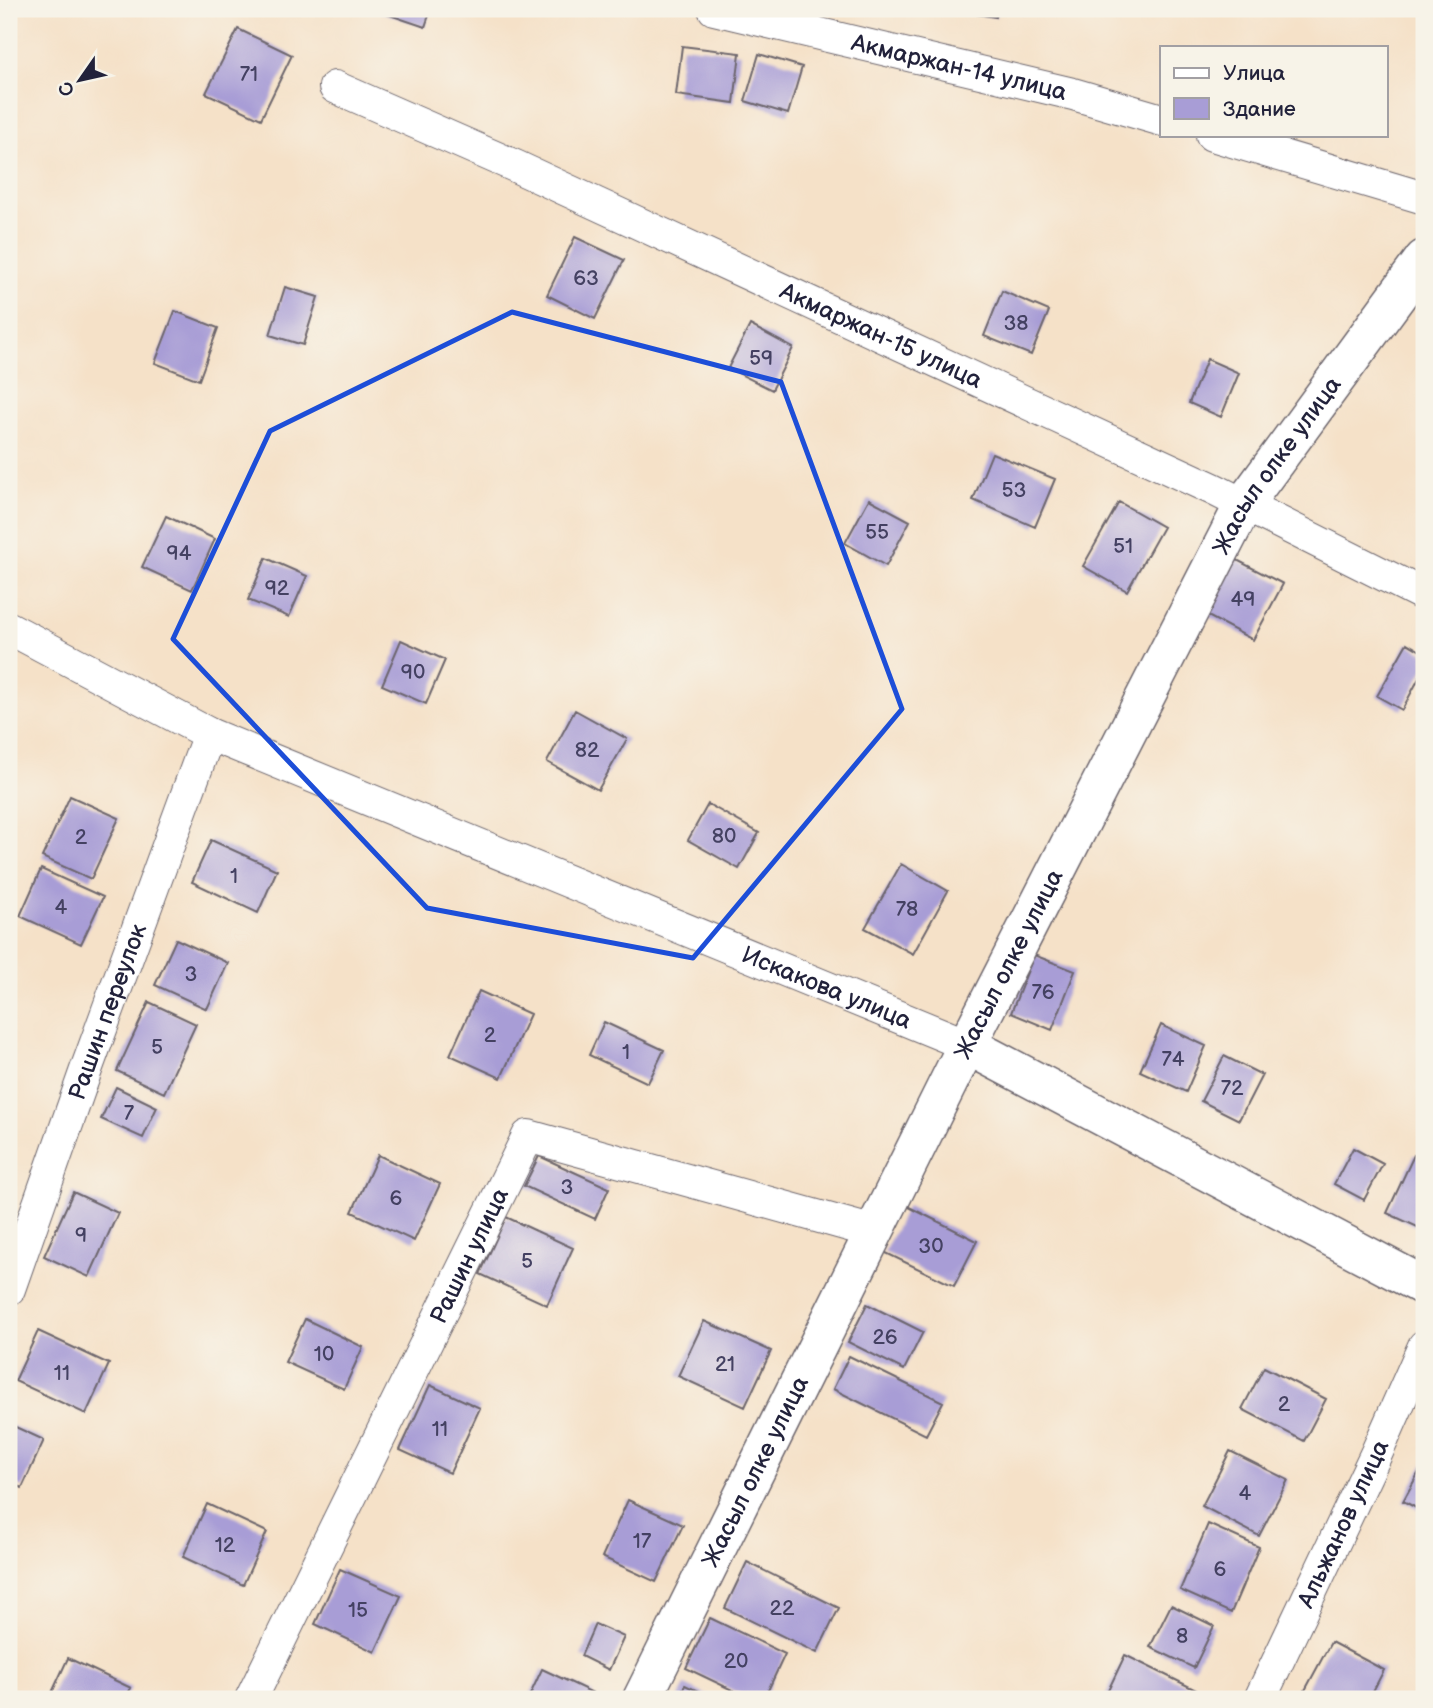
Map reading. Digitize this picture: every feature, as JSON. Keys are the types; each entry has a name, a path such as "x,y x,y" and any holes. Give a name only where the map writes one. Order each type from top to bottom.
{"street":[{"name":"Акмаржан-14 улица","path":"714,9 1073,94 1160,119"},
{"name":"Акмаржан-15 улица","path":"335,87 515,166 1244,504 1424,595"},
{"path":"1215,136 1424,198"},
{"name":"Жасыл олке улица","path":"642,1699 967,1045 1244,504 1424,259"},
{"name":"Искакова улица","path":"9,628 209,734 967,1045 1424,1286"},
{"name":"Рашин переулок","path":"9,1289 209,734"},
{"name":"Рашин улица","path":"251,1699 528,1136 874,1232"},
{"name":"Альжанов улица","path":"1260,1699 1424,1346"}],"highlighted area":[{"path":"512,312 781,382 902,709 693,958 427,908 173,639 270,431"}],"building":[{"path":"372,9 431,9 425,27"},
{"path":"970,9 997,9 996,17 969,13"},
{"path":"238,29 292,55 261,119 206,93"},
{"path":"682,46 740,53 734,103 676,95"},
{"path":"759,54 802,67 788,114 745,101"},
{"path":"575,237 624,260 595,319 547,295"},
{"path":"285,287 318,297 303,345 270,335"},
{"path":"1002,291 1049,311 1031,355 984,336"},
{"path":"175,311 218,328 199,380 155,363"},
{"path":"750,325 793,348 772,390 728,368"},
{"path":"1207,359 1239,373 1221,417 1189,403"},
{"path":"992,453 1055,479 1035,527 973,500"},
{"path":"869,499 910,521 886,566 845,543"},
{"path":"1119,502 1163,527 1127,591 1083,566"},
{"path":"166,516 215,539 192,590 142,567"},
{"path":"266,558 307,576 289,617 248,600"},
{"path":"1233,558 1283,584 1253,640 1204,614"},
{"path":"401,640 445,660 426,704 382,685"},
{"path":"1407,643 1424,653 1424,669 1402,710 1377,696"},
{"path":"575,710 627,739 598,790 547,762"},
{"path":"70,796 119,818 91,879 42,857"},
{"path":"708,804 759,833 739,869 688,840"},
{"path":"211,840 277,870 258,913 192,882"},
{"path":"901,864 948,891 913,954 865,928"},
{"path":"41,869 103,897 81,944 20,916"},
{"path":"176,939 228,963 207,1009 155,985"},
{"path":"1034,955 1075,971 1052,1030 1011,1013"},
{"path":"479,991 530,1014 501,1078 450,1055"},
{"path":"149,1002 196,1024 164,1093 117,1071"},
{"path":"604,1022 664,1050 648,1083 589,1055"},
{"path":"1161,1025 1206,1046 1186,1092 1140,1071"},
{"path":"1224,1056 1262,1075 1239,1120 1201,1101"},
{"path":"116,1087 157,1107 143,1138 101,1119"},
{"path":"1353,1148 1383,1164 1364,1200 1334,1184"},
{"path":"378,1155 440,1184 414,1241 352,1212"},
{"path":"1414,1155 1424,1159 1424,1230 1387,1213"},
{"path":"539,1156 609,1188 595,1219 524,1186"},
{"path":"73,1192 118,1213 89,1277 44,1256"},
{"path":"907,1206 977,1241 954,1286 884,1252"},
{"path":"506,1217 573,1248 547,1305 480,1274"},
{"path":"867,1304 923,1332 904,1370 848,1342"},
{"path":"305,1319 363,1347 344,1389 285,1362"},
{"path":"704,1321 771,1351 745,1407 678,1376"},
{"path":"38,1331 109,1364 86,1414 15,1381"},
{"path":"849,1356 943,1402 926,1435 833,1389"},
{"path":"1264,1367 1326,1399 1304,1441 1242,1409"},
{"path":"430,1385 480,1408 450,1473 400,1450"},
{"path":"9,1424 44,1440 22,1488 9,1482"},
{"path":"1230,1451 1288,1480 1259,1536 1202,1506"},
{"path":"1424,1463 1424,1512 1403,1501"},
{"path":"628,1500 683,1525 656,1582 602,1557"},
{"path":"207,1504 267,1532 243,1585 183,1557"},
{"path":"1208,1524 1259,1547 1231,1613 1180,1590"},
{"path":"747,1562 839,1608 817,1653 725,1608"},
{"path":"340,1569 401,1596 375,1652 315,1624"},
{"path":"1171,1605 1214,1626 1194,1668 1150,1647"},
{"path":"710,1618 785,1654 764,1699 751,1699 686,1668"},
{"path":"595,1624 624,1637 609,1670 581,1656"},
{"path":"1331,1642 1384,1670 1369,1699 1313,1699 1303,1694"},
{"path":"1125,1655 1196,1690 1191,1699 1104,1699"},
{"path":"68,1658 131,1688 125,1699 49,1699"},
{"path":"542,1669 593,1693 590,1699 528,1699"},
{"path":"685,1685 715,1699 678,1699"}]}
